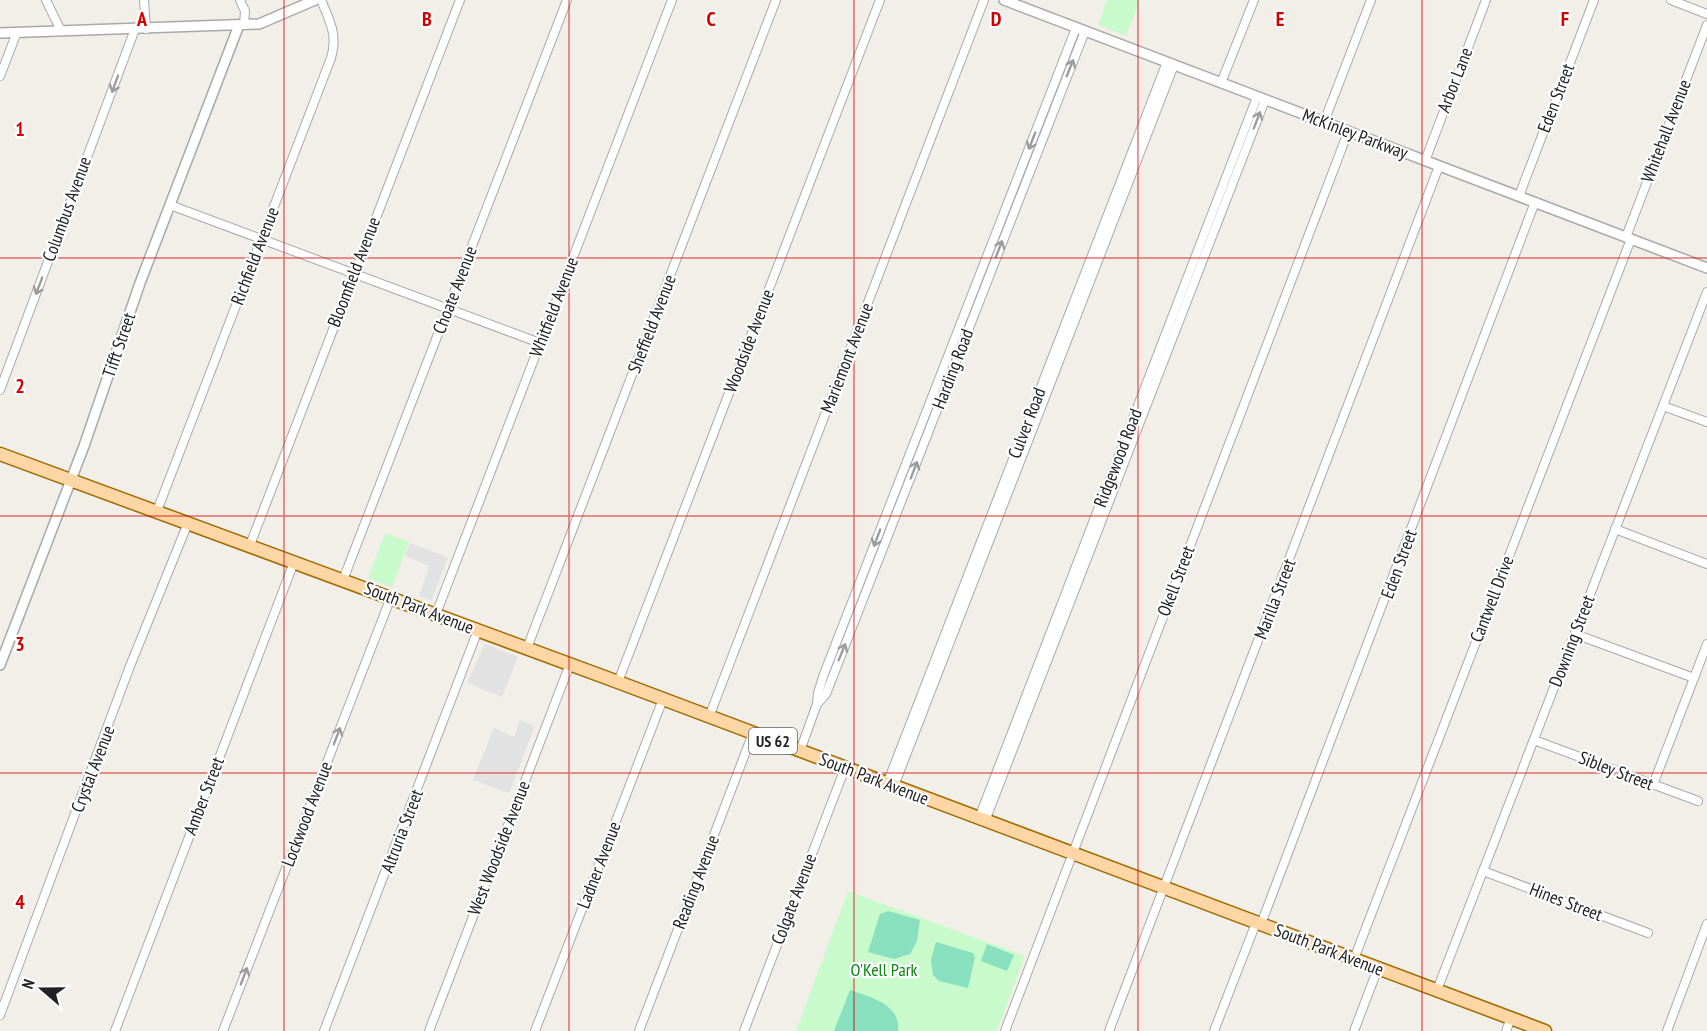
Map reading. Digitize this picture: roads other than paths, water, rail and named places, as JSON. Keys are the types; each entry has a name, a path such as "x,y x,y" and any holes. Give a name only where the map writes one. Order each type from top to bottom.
{"main road":[{"name":"South Park Avenue","path":"0,454 391,597 1545,1031"}],"street":[{"path":"46,0 61,31"},
{"name":"Columbus Avenue","path":"0,390 140,29 144,0"},
{"path":"240,0 245,11 241,25"},
{"path":"0,33 241,25 267,22 315,0"},
{"name":"Richfield Avenue","path":"157,511 335,45 334,32 321,0"},
{"name":"Bloomfield Avenue","path":"250,545 460,0"},
{"name":"Choate Avenue","path":"343,580 567,0"},
{"name":"Whitfield Avenue","path":"436,614 672,0"},
{"name":"Sheffield Avenue","path":"527,648 776,0"},
{"name":"Woodside Avenue","path":"618,682 880,0"},
{"name":"Mariemont Avenue","path":"709,717 984,0"},
{"name":"McKinley Parkway","path":"1004,0 1707,268"},
{"path":"1221,83 1254,0"},
{"path":"1324,123 1371,0"},
{"name":"Arbor Lane","path":"1425,161 1486,0"},
{"name":"Eden Street","path":"1519,196 1594,0"},
{"path":"1671,0 1707,14"},
{"name":"Tifft Street","path":"0,665 71,480 170,205 241,25"},
{"name":"Whitehall Avenue","path":"1628,238 1707,25"},
{"name":"Harding Road","path":"800,751 817,704 818,693 920,426 1010,195 1044,121 1080,30"},
{"path":"0,76 17,32"},
{"name":"Culver Road","path":"890,785 1170,64"},
{"name":"Ridgewood Road","path":"982,819 1261,99"},
{"name":"Harding Road","path":"817,704 826,694 870,583 1019,198 1044,121"},
{"name":"Okell Street","path":"1005,1031 1348,132"},
{"name":"Marilla Street","path":"1108,1031 1439,166"},
{"path":"1010,195 1019,198"},
{"name":"Eden Street","path":"1214,1031 1258,923 1535,202"},
{"path":"170,205 540,343"},
{"name":"Cantwell Drive","path":"1354,959 1628,238"},
{"path":"981,271 989,274"},
{"name":"Downing Street","path":"1437,990 1707,292"},
{"path":"950,349 959,353"},
{"path":"1663,406 1707,422"},
{"path":"920,426 929,430"},
{"path":"891,501 900,505"},
{"name":"Crystal Avenue","path":"0,1015 130,666 188,523"},
{"path":"1615,529 1707,564"},
{"name":"Amber Street","path":"116,1031 294,562"},
{"path":"861,580 870,583"},
{"name":"Lockwood Avenue","path":"223,1031 391,597"},
{"name":"Altruria Street","path":"324,1031 478,630"},
{"path":"1575,634 1694,678"},
{"path":"1653,785 1707,644"},
{"name":"West Woodside Avenue","path":"429,1031 570,664"},
{"name":"Ladner Avenue","path":"535,1031 663,699"},
{"name":"Reading Avenue","path":"639,1031 753,733"},
{"name":"Sibley Street","path":"1534,740 1698,801"},
{"name":"Colgate Avenue","path":"744,1031 845,768"},
{"name":"Hines Street","path":"1483,871 1648,933"},
{"path":"1667,1031 1707,924"},
{"path":"1354,1031 1378,968"},
{"path":"1506,1031 1510,1018"}],"park label":[{"name":"O'Kell Park","path":"884,970"}]}
